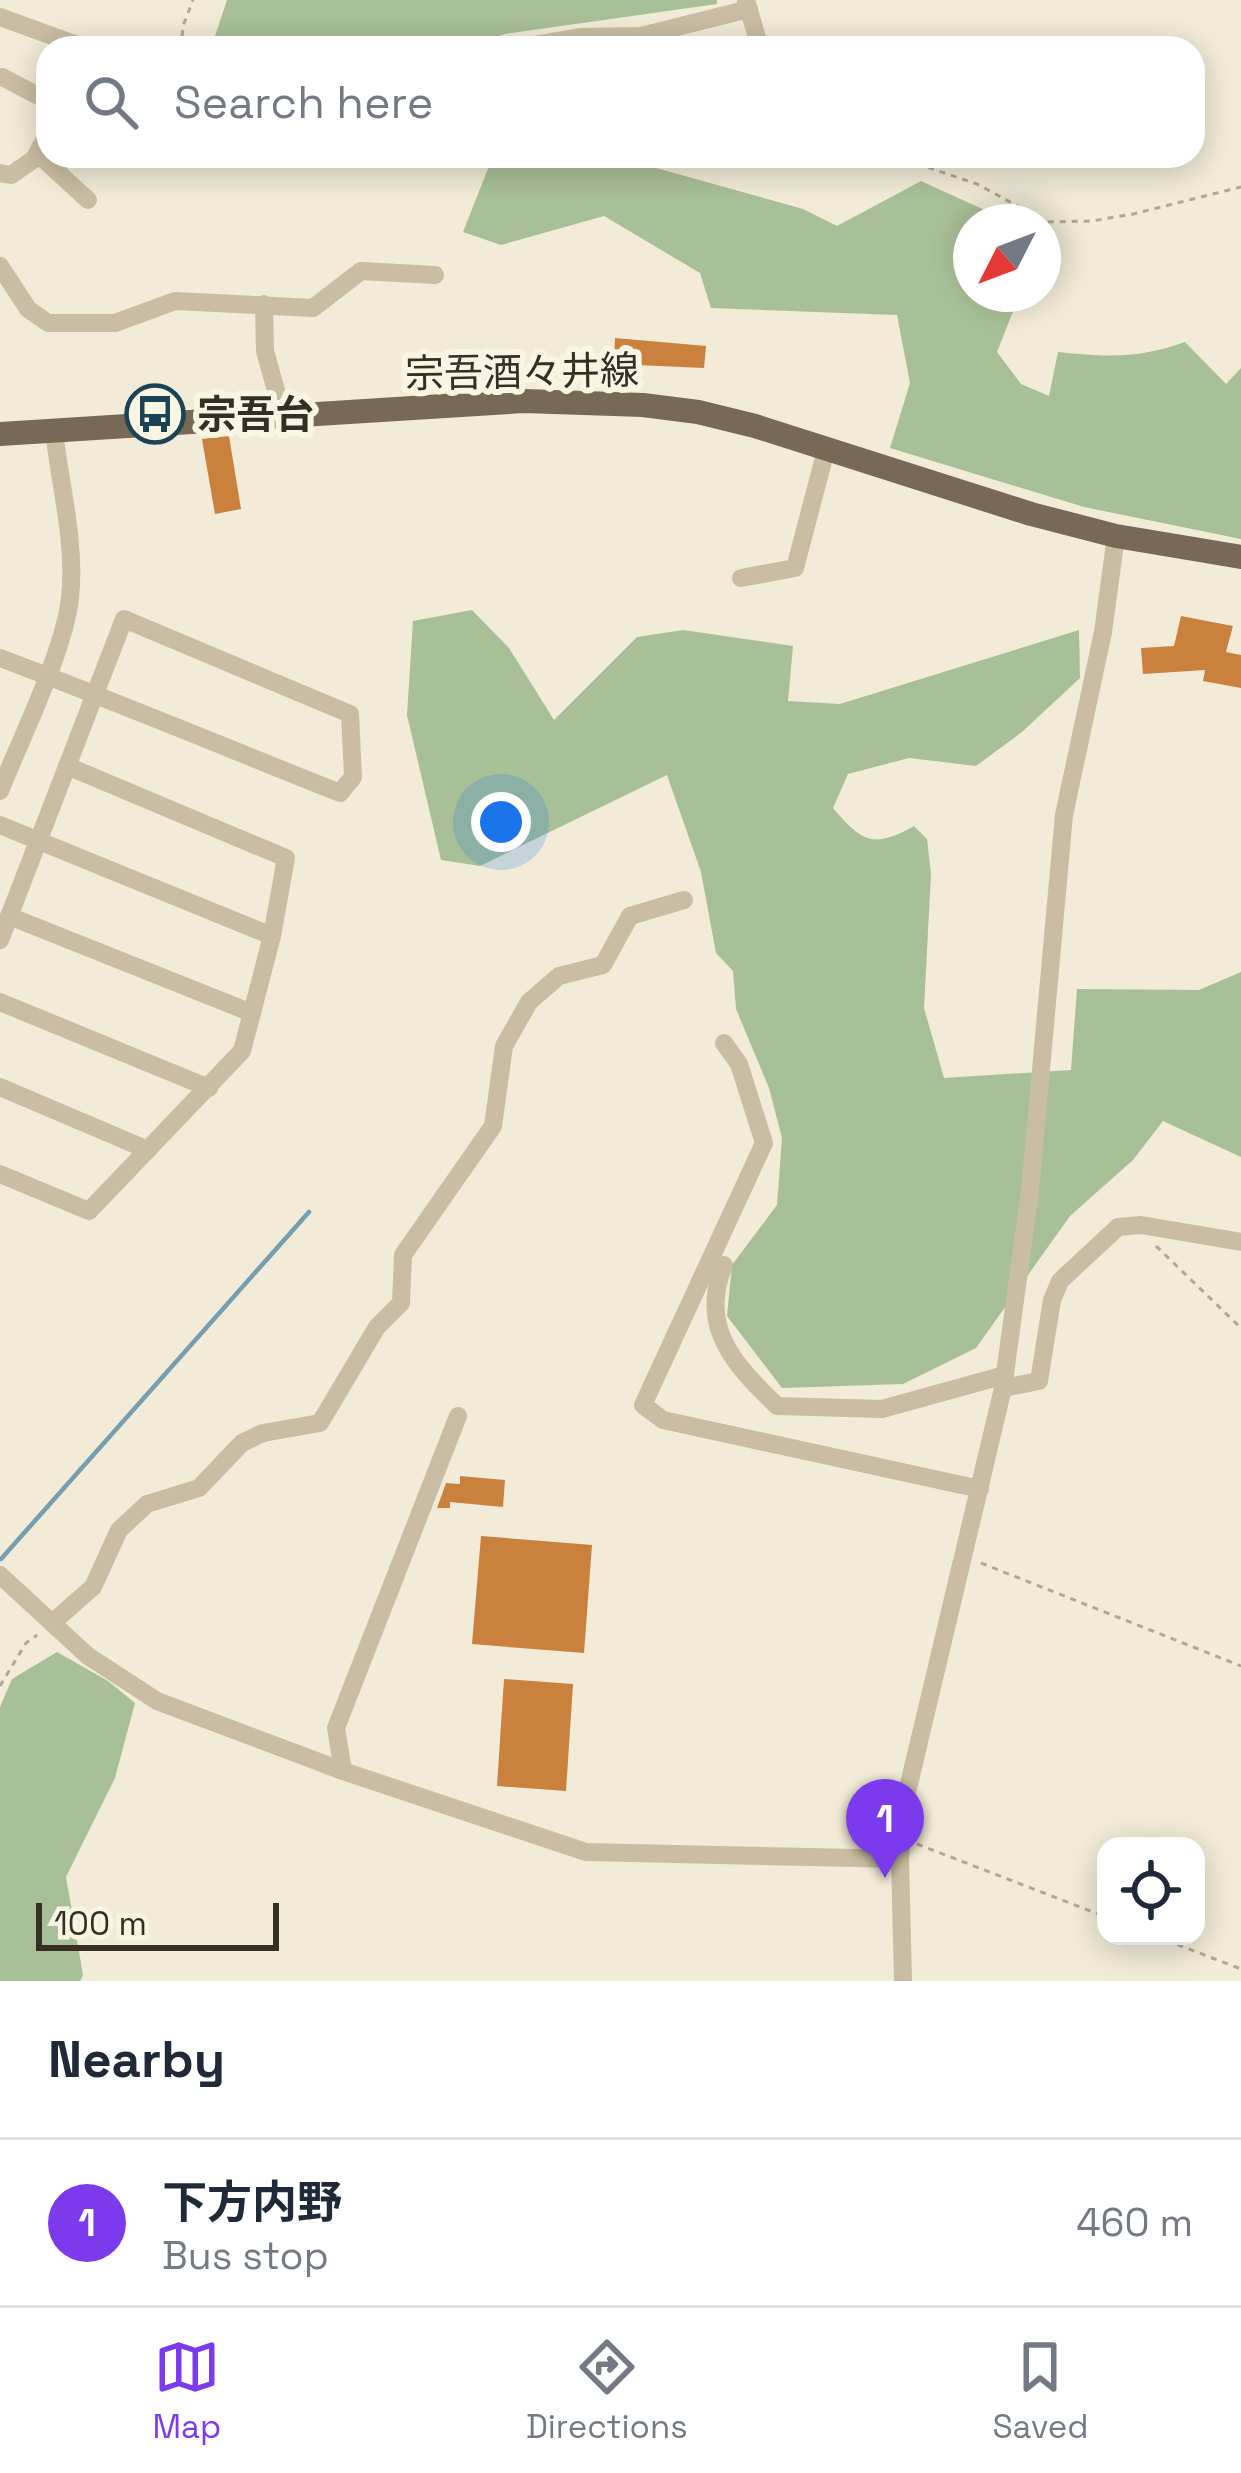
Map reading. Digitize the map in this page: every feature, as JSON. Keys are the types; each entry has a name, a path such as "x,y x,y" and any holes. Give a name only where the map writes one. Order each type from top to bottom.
{"main road":[{"name":"宗吾酒々井線","path":"0,434 524,401 602,402 698,412 1031,514 1116,536 1241,557"}],"street":[{"path":"641,36 747,4 756,36"},
{"path":"0,17 52,36"},
{"path":"2,77 36,95"},
{"path":"0,173 10,175 36,156"},
{"path":"53,168 88,200"},
{"path":"0,266 28,309 48,323 115,323 175,301 313,308 361,272 435,275"},
{"path":"264,304 265,351 283,416"},
{"path":"0,791 70,601 71,547 54,431"},
{"path":"741,578 795,568 826,450"},
{"path":"903,1981 900,1859 904,1801 1004,1382 1030,1191 1064,815 1103,632 1116,536"},
{"path":"0,658 46,675 94,695 340,793 353,777 350,714 124,619 94,695 0,940"},
{"path":"0,1174 89,1211 209,1088 242,1051 272,936 286,858 67,766"},
{"path":"0,825 272,936"},
{"path":"52,1623 93,1587 119,1530 147,1504 199,1488 242,1443 262,1433 320,1423 377,1328 401,1304 404,1255 493,1126 504,1046 529,1002 560,976 603,965 630,916 683,900"},
{"path":"9,916 252,1013"},
{"path":"0,1002 209,1088"},
{"path":"724,1043 739,1064 764,1143 643,1405 663,1420 980,1489"},
{"path":"0,1087 148,1150"},
{"path":"724,1265 714,1288 718,1325 731,1361 777,1406 882,1409 1004,1382 1039,1382 1052,1300 1060,1281 1118,1227 1241,1242"},
{"path":"343,1771 337,1728 458,1415"},
{"path":"0,1575 88,1656 157,1701 343,1771 586,1852 900,1859"}],"path":[{"path":"183,36 193,0"},
{"path":"929,168 976,184 1047,222 1133,214 1241,187"},
{"path":"1135,1226 1241,1328"},
{"path":"965,1556 1241,1666"},
{"path":"0,1686 26,1643 52,1623"},
{"path":"902,1838 1097,1914"},
{"path":"1178,1945 1241,1969"}],"green space":[{"path":"227,0 717,0 717,4 499,36 215,36"},
{"path":"488,168 656,168 803,209 837,226 921,181 971,204 953,204 953,312 1013,312 997,352 1021,384 1049,396 1058,352 1122,355 1185,342 1226,384 1241,368 1241,539 1084,507 890,448 910,383 897,315 711,308 700,273 604,216 501,245 463,232"},
{"path":"472,610 509,648 554,720 637,637 683,630 793,646 788,701 840,704 1079,630 1080,678 1022,732 976,766 909,758 848,774 833,808 869,838 888,838 914,826 927,839 931,874 924,1008 944,1078 1071,1070 1077,989 1199,990 1241,972 1241,1157 1163,1121 1133,1160 1070,1216 976,1348 903,1384 782,1388 727,1316 732,1265 777,1205 782,1138 769,1088 736,1009 733,971 716,953 701,872 667,775 480,866 441,860 407,715 413,621"},
{"path":"57,1652 108,1681 135,1703 115,1778 66,1877 83,1975 80,1981 0,1981 0,1707 12,1679"}],"building":[{"path":"615,338 706,346 704,368 614,364"},
{"path":"229,436 241,509 215,514 202,439"},
{"path":"1181,616 1233,626 1226,652 1241,655 1241,688 1203,681 1205,670 1143,674 1141,648 1174,646"},
{"path":"460,1476 505,1480 503,1507 450,1502 450,1508 437,1508 446,1483 460,1484"},
{"path":"481,1536 592,1545 584,1653 472,1644"},
{"path":"504,1679 573,1684 566,1791 497,1786"}],"waterway":[{"path":"1,1559 309,1212"}],"place":[{"name":"宗吾台","path":"155,414"},
{"name":"下方内野","path":"885,1878"}]}
